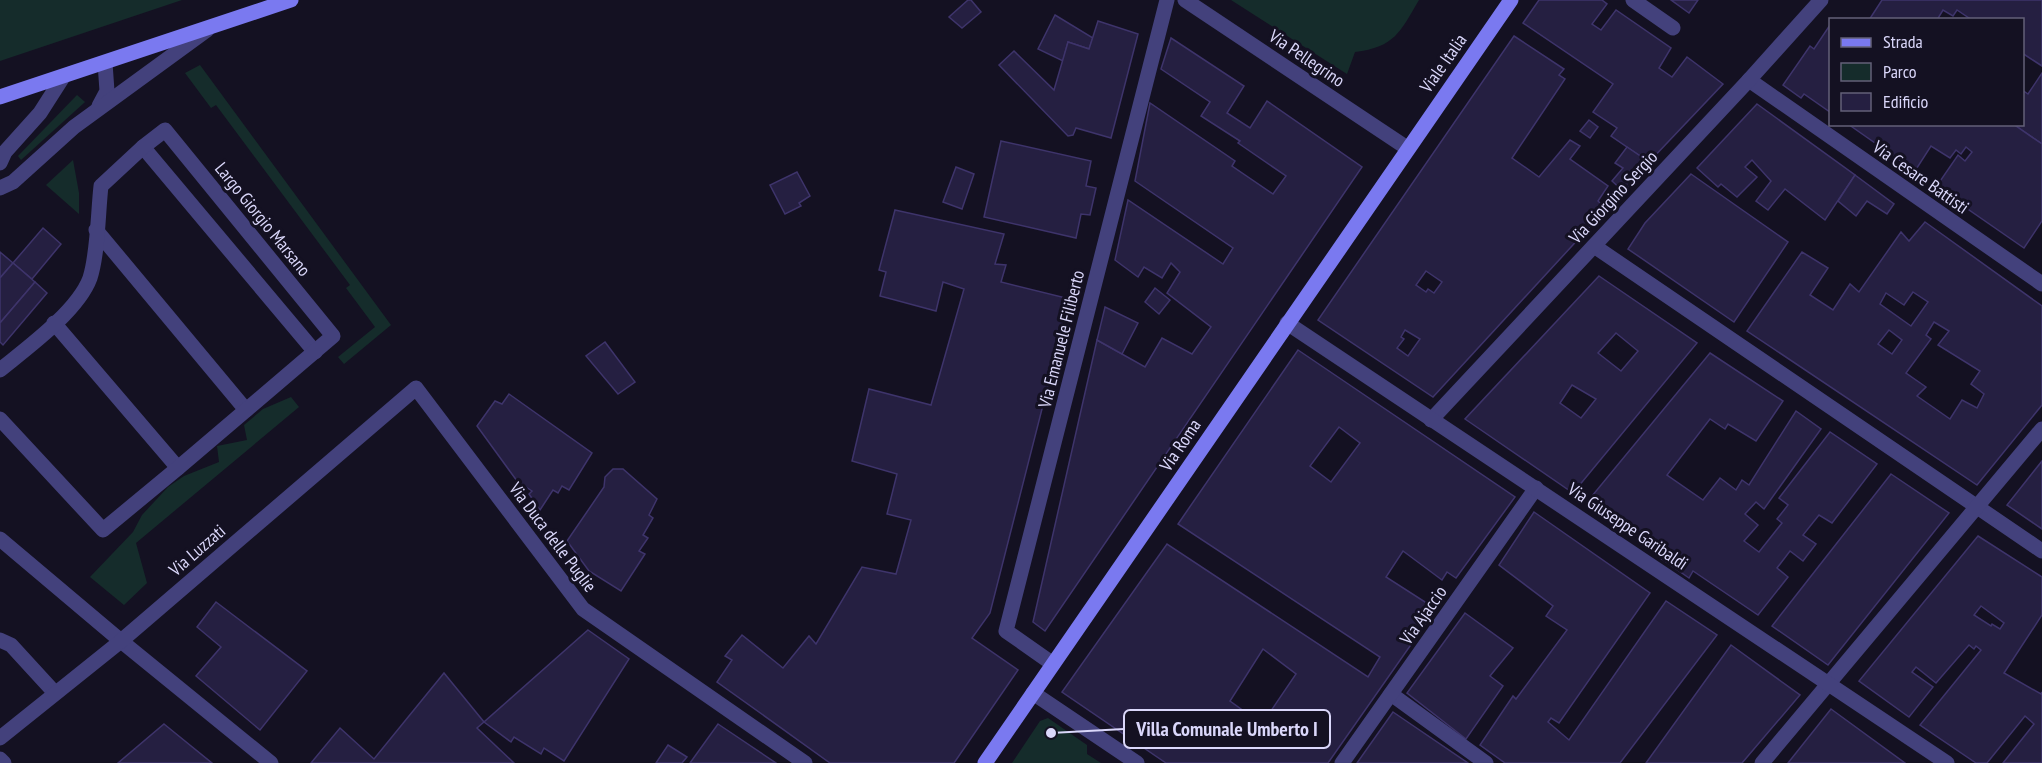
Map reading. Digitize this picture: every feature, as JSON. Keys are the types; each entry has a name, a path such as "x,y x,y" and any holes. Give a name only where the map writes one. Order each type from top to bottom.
{"main road":[{"path":"0,97 291,0"},
{"name":"Viale Italia","path":"1407,148 1511,0"},
{"name":"Via Roma","path":"985,763 1407,148"}],"street":[{"name":"Via Emanuele Filiberto","path":"1053,664 1006,631 1167,0"},
{"name":"Via Pellegrino","path":"1185,0 1407,148"},
{"path":"1633,0 1672,28"},
{"name":"Via Giorgino Sergio","path":"1431,420 1821,0"},
{"path":"0,188 13,182 74,127 211,27"},
{"path":"96,111 107,91 105,63"},
{"path":"0,163 5,152 40,112 63,77"},
{"name":"Via Cesare Battisti","path":"1749,80 2042,284"},
{"name":"Largo Giorgio Marsano","path":"0,370 77,301 90,278 101,186 165,130 333,336 102,530 0,419"},
{"path":"143,147 315,352"},
{"path":"96,230 246,410"},
{"path":"1594,246 2042,551"},
{"path":"54,323 178,468"},
{"name":"Via Giuseppe Garibaldi","path":"1287,323 1947,763"},
{"name":"Via Luzzati","path":"0,738 121,641 416,388"},
{"name":"Via Duca delle Puglie","path":"416,388 583,609 805,763"},
{"path":"1762,763 2042,429"},
{"name":"Via Ajaccio","path":"1342,763 1536,488"},
{"path":"0,539 271,763"},
{"path":"0,640 11,645 55,693"},
{"path":"1033,693 1137,763"},
{"path":"1392,694 1486,763"},
{"path":"0,759 4,763"}],"green space":[{"path":"0,0 182,0 0,61"},
{"path":"1231,0 1419,0 1407,21 1388,42 1368,50 1355,52 1347,74"},
{"path":"200,65 391,325 344,364 338,357 375,327 346,288 350,285 216,105 211,108 185,73"},
{"path":"77,95 85,102 21,160 18,156"},
{"path":"73,160 79,193 79,214 46,185"},
{"path":"291,397 299,407 136,543 147,583 124,605 90,577 133,532 142,515 168,487 184,476 219,462 217,446 247,440 244,425 263,409"},
{"path":"1048,718 1087,745 1087,754 1101,763 1012,763 1040,721"}],"building":[{"path":"968,0 971,0 981,12 962,28 949,17"},
{"path":"1539,0 1602,0 1607,4 1592,24 1601,30 1616,10 1671,48 1659,68 1672,77 1687,57 1723,84 1649,162 1611,136 1617,128 1593,112 1613,84 1523,23"},
{"path":"1671,0 1698,0 1689,13"},
{"path":"1882,0 2042,0 2042,66 2024,54 2024,18 1969,18 1957,10 1953,16 1943,10 1938,18 1870,18"},
{"path":"1055,15 1093,38 1089,49 1068,42 1063,61 1038,49"},
{"path":"1098,21 1138,34 1111,138 1076,128 1073,135 1068,136 999,65 1014,51 1054,90 1068,42 1089,49"},
{"path":"1829,26 1829,111 1804,94 1801,98 1783,85 1810,46 1814,49"},
{"path":"1514,36 1564,69 1559,75 1565,79 1512,158 1539,177 1570,140 1580,146 1570,159 1608,186 1598,201 1606,209 1433,397 1318,320","holes":["1426,271 1442,282 1434,293 1428,289 1426,292 1416,285","1405,330 1420,339 1408,356 1397,348 1404,339 1401,337"]},
{"path":"1171,38 1244,86 1227,113 1250,128 1267,101 1362,167 1045,631 1033,622 1097,340 1145,367 1162,338 1192,354 1211,327 1167,293 1180,272 1171,263 1162,278 1144,267 1138,277 1115,260 1128,200 1223,264 1233,248 1135,181 1150,103 1235,161 1232,166 1273,194 1286,176 1238,143 1240,141 1201,116 1210,102 1161,69"},
{"path":"2042,73 2042,144 2016,126 2024,126 2024,91 2028,94"},
{"path":"1757,104 1855,175 1825,220 1785,189 1768,210 1756,201 1771,181 1752,160 1745,167 1757,177 1737,197 1721,184 1718,187 1697,168"},
{"path":"1589,120 1598,127 1590,138 1580,131"},
{"path":"1851,126 2016,126 2042,144 2042,221 2024,248 1936,187 1958,155 1965,161 1972,152 1966,147 1961,154 1956,150 1950,158 1931,146 1915,171"},
{"path":"1001,141 1091,161 1086,186 1096,188 1090,215 1081,214 1076,238 984,217"},
{"path":"1627,147 1649,162 1624,192 1612,181 1623,168 1615,163"},
{"path":"956,167 974,174 962,209 943,202"},
{"path":"797,172 810,196 799,203 801,206 785,214 770,185"},
{"path":"1691,174 1788,242 1734,322 1628,249 1645,223"},
{"path":"1855,175 1894,204 1887,214 1867,201 1856,216 1838,201"},
{"path":"895,210 1004,234 995,264 1006,265 1001,282 1070,299 990,613 972,638 1018,670 954,763 830,763 717,682 732,660 725,656 742,635 783,668 809,636 816,644 862,567 896,574 911,520 887,514 897,474 852,461 869,389 931,405 964,289 943,282 936,311 880,296 886,272 879,270"},
{"path":"1925,222 2042,306 2042,405 1977,485 1747,331 1802,252 1828,268 1810,295 1833,310 1850,284 1859,292 1901,232 1909,241","holes":["1913,292 1928,302 1911,326 1880,304 1886,293 1904,305","1934,322 1949,331 1938,345 1980,371 1971,384 1984,394 1977,408 1962,400 1950,419 1917,396 1926,387 1906,373 1931,339 1926,335","1889,330 1902,340 1892,354 1878,344"]},
{"path":"43,228 61,244 32,279 13,263"},
{"path":"0,252 13,263 0,278"},
{"path":"13,263 35,282 0,323 0,278"},
{"path":"1599,276 1697,343 1573,493 1465,419","holes":["1616,333 1638,351 1621,371 1598,353","1572,385 1596,399 1581,418 1560,403"]},
{"path":"35,282 47,293 3,345 0,342 0,323"},
{"path":"1155,288 1170,300 1159,314 1145,302"},
{"path":"1105,307 1138,323 1122,354 1097,340"},
{"path":"605,342 635,382 618,394 586,356"},
{"path":"1298,350 1515,497 1456,578 1447,572 1442,580 1403,551 1386,577 1436,609 1328,763 1166,763 1062,692 1167,544 1368,677 1380,657 1178,524","holes":["1339,427 1360,443 1331,482 1310,466","1263,649 1296,674 1262,724 1230,701"]},
{"path":"1710,353 1783,401 1756,441 1728,424 1725,429 1710,419 1667,475 1703,500 1720,478 1736,490 1742,480 1749,485 1796,411 1821,429 1764,509 1756,502 1745,514 1758,525 1744,541 1759,552 1782,523 1777,519 1788,505 1779,498 1830,432 1877,464 1832,523 1819,515 1803,535 1816,544 1803,561 1790,551 1777,568 1788,577 1758,615 1693,571 1689,578 1659,557 1663,552 1587,502"},
{"path":"509,394 592,453 569,490 562,486 558,493 553,490 540,510 529,494 532,491 517,481 477,426 495,401 502,404"},
{"path":"2042,461 2042,529 2007,505"},
{"path":"613,469 623,469 657,499 649,515 653,518 643,535 648,538 639,551 645,554 621,591 589,571 567,541 604,487 605,477"},
{"path":"1891,474 1949,513 1828,665 1772,626"},
{"path":"1534,512 1650,593 1559,723 1551,718 1548,722 1569,740 1666,601 1717,635 1620,763 1505,763 1480,745 1513,696 1516,699 1567,630 1546,616 1553,606 1499,565"},
{"path":"1978,536 2042,577 2042,615 2004,673 2041,694 2042,692 2042,763 2003,763 2034,724 2025,716 1987,763 1976,763 1920,725 1981,650 1976,646 1974,649 1969,645 1936,683 1916,667 1912,672 1933,687 1909,717 1859,681","holes":["1981,606 2004,623 2000,629 1974,615"]},
{"path":"216,602 307,671 260,730 196,676 221,647 197,627"},
{"path":"1465,613 1513,648 1490,676 1503,686 1466,739 1407,693"},
{"path":"588,630 629,659 564,761 544,748 541,754 514,737 511,742 484,722"},
{"path":"1731,645 1800,695 1742,763 1646,763"},
{"path":"444,673 484,722 477,728 514,763 311,763 340,728 374,759"},
{"path":"1831,709 1905,763 1788,763"},
{"path":"1393,712 1468,763 1357,763"},
{"path":"164,724 212,763 118,763"},
{"path":"718,724 776,763 690,763"},
{"path":"668,745 687,757 682,763 656,763"}],"place":[{"name":"Villa Comunale Umberto I","path":"1051,733"}]}
